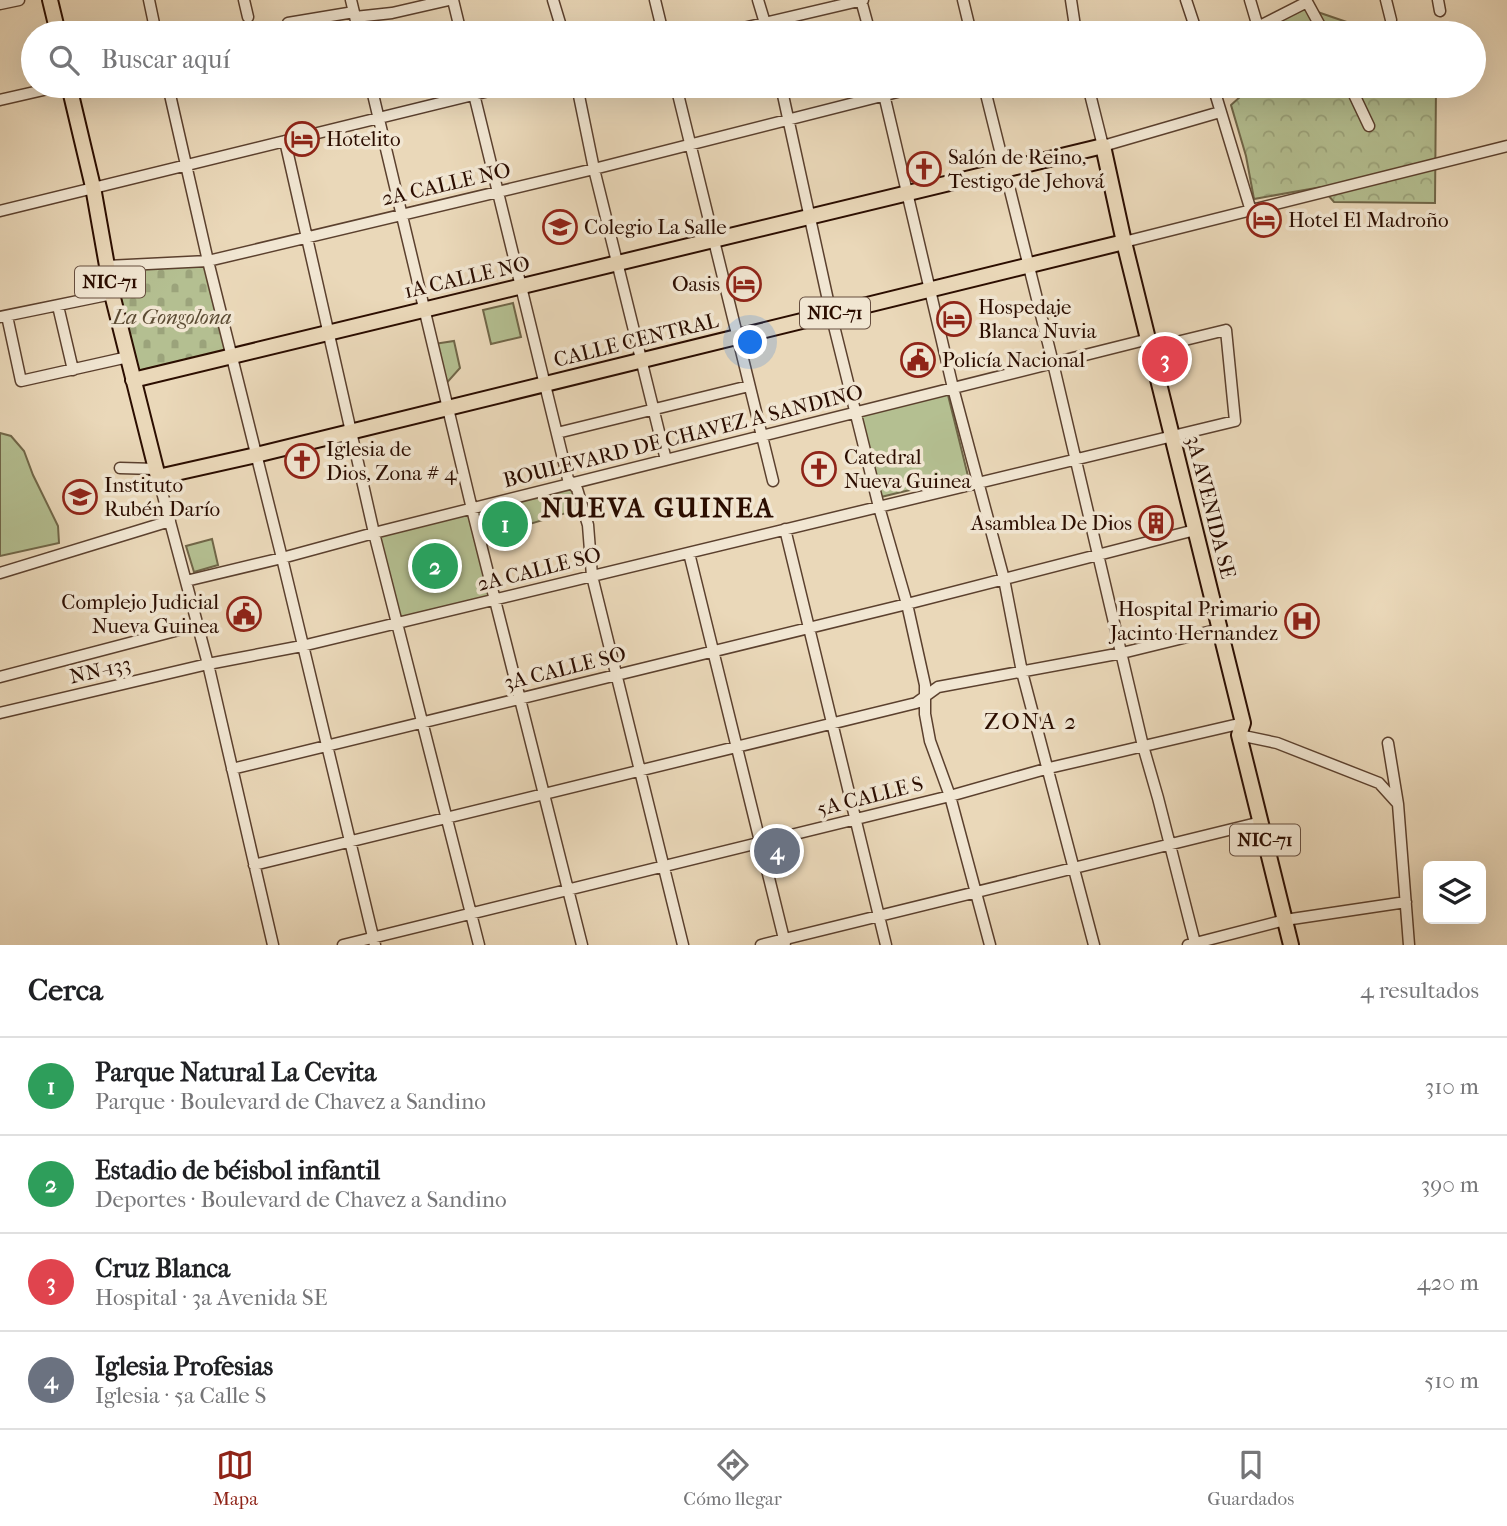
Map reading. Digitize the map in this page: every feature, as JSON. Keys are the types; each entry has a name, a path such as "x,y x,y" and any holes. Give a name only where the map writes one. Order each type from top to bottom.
{"highway":[{"path":"50,0 55,21"},
{"name":"NIC-71","path":"72,98 93,187 112,294 157,473"},
{"name":"1A CALLE NO","path":"133,380 1103,146"},
{"name":"3A AVENIDA SE","path":"1103,146 1124,242 1220,629 1261,822 1291,945"},
{"name":"CALLE CENTRAL","path":"157,473 257,455 1124,242"}],"street":[{"path":"0,4 19,0"},
{"path":"149,0 153,21"},
{"path":"244,0 248,17"},
{"path":"351,0 356,21"},
{"path":"304,21 392,13 451,0 457,21"},
{"path":"553,0 559,21"},
{"path":"655,0 660,21"},
{"path":"758,0 764,21"},
{"path":"790,21 862,0 867,21"},
{"path":"963,0 968,21"},
{"path":"1071,0 1074,21"},
{"path":"1186,0 1193,21"},
{"path":"1250,0 1256,21"},
{"path":"1386,0 1391,20"},
{"path":"1269,21 1307,1 1318,21"},
{"path":"0,100 21,95"},
{"path":"171,98 374,941"},
{"path":"374,98 472,509 582,945"},
{"path":"0,211 379,118 446,98"},
{"path":"475,98 557,433 571,484 577,489 588,525 592,576 666,866 683,945"},
{"path":"579,98 594,169 666,460"},
{"path":"679,98 773,481"},
{"path":"784,98 831,314 879,507 907,604 925,685 930,741 950,796 990,945"},
{"name":"2A CALLE NO","path":"107,266 208,261 594,169 790,120 861,98"},
{"path":"886,98 976,483 1004,579 1022,673 1094,945"},
{"path":"987,98 1191,944 1285,919 1406,902"},
{"path":"1091,98 1103,146 1220,112"},
{"path":"1216,98 1251,211"},
{"path":"1356,98 1369,126"},
{"path":"285,141 374,533 479,945"},
{"path":"1124,242 1507,146"},
{"path":"112,294 4,317 21,381 128,357"},
{"path":"58,306 73,370"},
{"name":"BOULEVARD DE CHAVEZ A SANDINO","path":"186,581 1053,363 1226,330 1236,421 1172,436"},
{"path":"557,433 749,386"},
{"name":"2A CALLE SO","path":"208,664 302,646 1172,436"},
{"path":"120,468 157,473 208,664 273,945"},
{"path":"0,573 170,521"},
{"path":"785,529 886,945"},
{"name":"3A CALLE SO","path":"232,769 907,604 1195,530"},
{"path":"689,552 785,942"},
{"path":"0,677 198,625"},
{"path":"254,865 916,703 938,687 1122,653 1220,629"},
{"name":"NN-133","path":"0,713 208,664"},
{"path":"1241,729 1379,783 1398,804"},
{"name":"5A CALLE S","path":"343,945 374,941 472,913 856,820 1049,768 1143,746 1241,729"},
{"path":"1388,743 1398,804 1409,945"},
{"path":"761,945 785,942 879,916 1261,822"}],"green space":[{"path":"1303,7 1344,21 1277,21"},
{"path":"1239,98 1436,98 1435,203 1334,202 1321,187 1254,199 1246,156 1231,105"},
{"name":"La Gongolona","path":"203,264 206,266 226,351 138,371 115,278 118,270"},
{"path":"513,303 521,337 491,344 483,310"},
{"path":"454,341 460,368 444,386 434,344"},
{"path":"947,391 968,476 881,497 860,412"},
{"path":"0,433 11,436 24,451 58,526 59,543 0,556"},
{"path":"568,487 574,489 583,508 483,538 476,510"},
{"path":"470,512 491,597 399,619 378,535"},
{"path":"212,539 218,565 194,572 186,546"}],"place":[{"name":"Hotelito","path":"302,139"},
{"name":"Salón de Reino, Testigo de Jehová","path":"924,169"},
{"name":"Hotel El Madroño","path":"1264,220"},
{"name":"Colegio La Salle","path":"560,227"},
{"name":"Oasis","path":"744,284"},
{"name":"Hospedaje Blanca Nuvia","path":"954,319"},
{"name":"Cruz Blanca","path":"1165,359"},
{"name":"Policía Nacional","path":"918,360"},
{"name":"Iglesia de Dios, Zona # 4","path":"302,461"},
{"name":"Catedral Nueva Guinea","path":"819,469"},
{"name":"Instituto Rubén Darío","path":"80,497"},
{"name":"Asamblea De Dios","path":"1156,523"},
{"name":"Parque Natural La Cevita","path":"505,524"},
{"name":"Estadio de béisbol infantil","path":"435,566"},
{"name":"Complejo Judicial Nueva Guinea","path":"244,614"},
{"name":"Hospital Primario Jacinto Hernandez","path":"1302,621"},
{"name":"Iglesia Profesias","path":"777,851"}],"district":[{"name":"NUEVA GUINEA","path":"658,507"},
{"name":"ZONA 2","path":"1031,721"}]}
